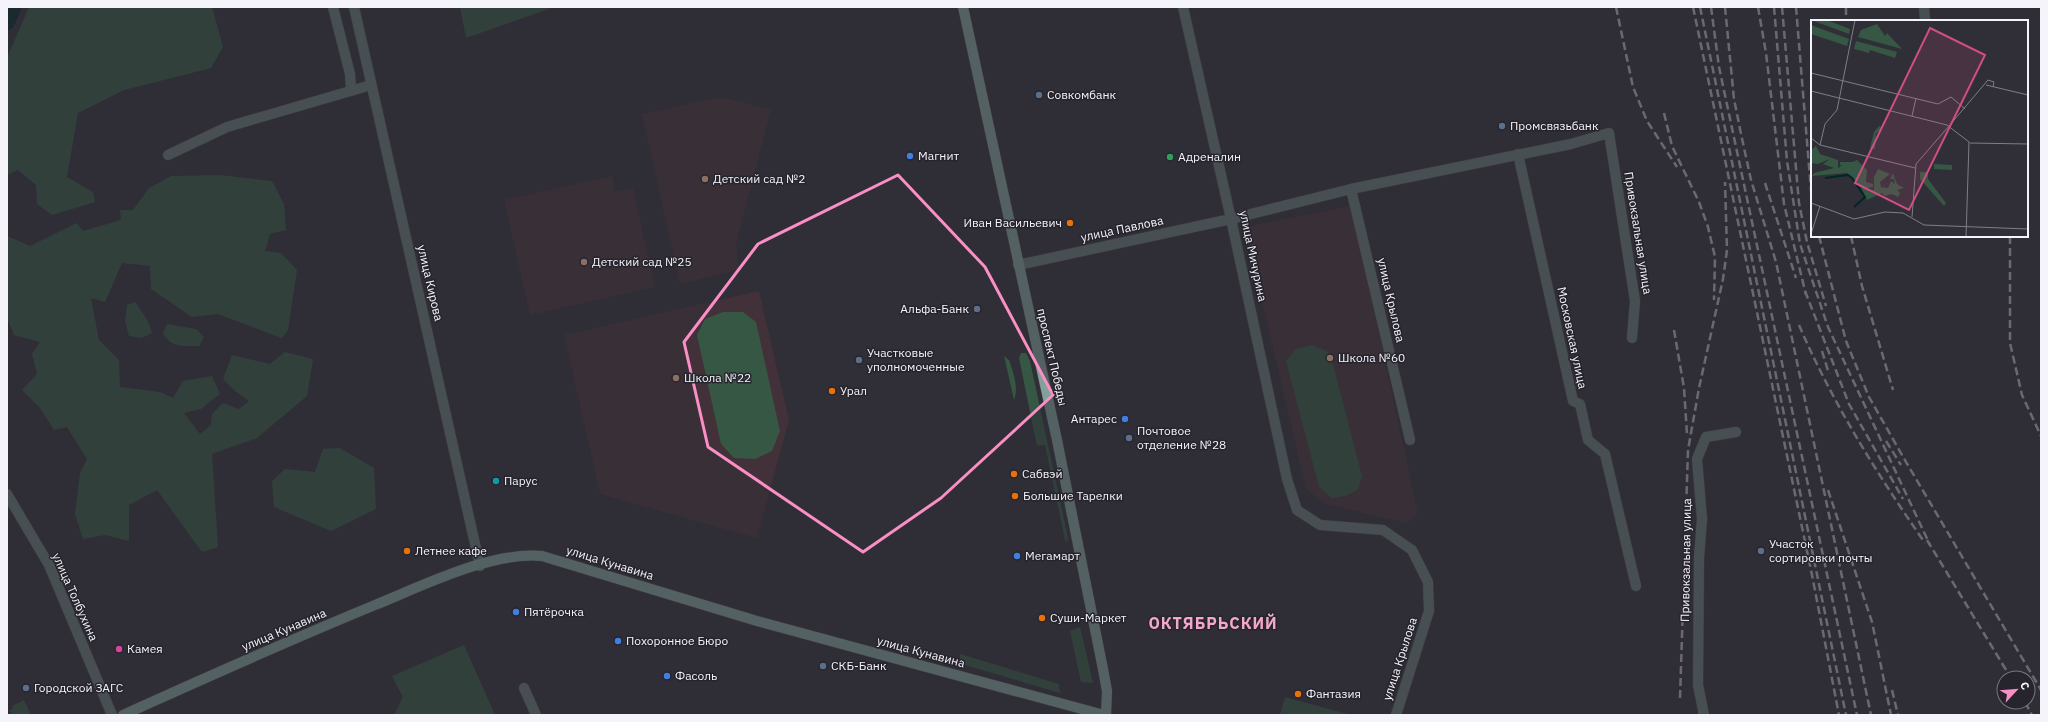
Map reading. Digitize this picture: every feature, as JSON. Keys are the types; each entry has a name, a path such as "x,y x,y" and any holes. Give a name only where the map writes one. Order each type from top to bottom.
{"main road":[{"name":"проспект Победы","path":"963,7 1057,440 1104,669 1106,691 1105,715"},
{"name":"улица Кунавина","path":"123,715 275,646 446,576 480,566 528,555 542,556 757,621 1105,715"}],"street":[{"path":"333,7 350,74 351,91"},
{"name":"улица Кирова","path":"354,7 431,342 480,566"},
{"name":"улица Мичурина","path":"1183,7 1232,219 1287,479 1297,510 1320,525 1383,530 1412,550 1428,582 1429,611"},
{"path":"1924,7 1925,20"},
{"path":"168,155 227,127 371,85"},
{"name":"улица Павлова","path":"1018,265 1232,219 1351,189 1571,144 1609,133"},
{"name":"Привокзальная улица","path":"1609,133 1635,301 1632,338"},
{"name":"Московская улица","path":"1518,154 1573,401 1580,404 1588,440 1605,454 1636,586"},
{"name":"улица Крылова","path":"1351,189 1410,440"},
{"name":"Привокзальная улица","path":"1704,715 1698,685 1699,558 1702,519 1697,458 1706,437 1736,432"},
{"name":"улица Толбухина","path":"7,494 49,565 112,715"},
{"name":"улица Крылова","path":"1396,715 1429,611"},
{"path":"524,688 536,715"}],"highlighted area":[{"path":"898,175 985,267 1053,395 941,498 863,552 708,447 684,342 758,244"}],"shaded area":[{"name":"Детский сад №2","path":"721,97 771,110 736,243 739,270 680,284 642,114"},
{"name":"Детский сад №25","path":"612,176 615,192 633,188 655,287 530,315 504,200"},
{"name":"Школа №60","path":"1351,206 1418,513 1407,523 1325,504 1306,489 1245,227"},
{"name":"Школа №22","path":"759,291 789,420 757,538 600,494 564,335"}],"green space":[{"path":"29,7 212,7 223,47 211,68 124,90 78,113 67,177 93,192 95,202 52,215 37,204 36,185 18,170 7,175 7,58"},
{"path":"460,7 554,7 466,38"},
{"path":"219,175 272,181 284,204 286,230 270,234 265,251 281,253 297,270 288,330 282,338 218,314 192,317 151,289 150,266 122,263 105,302 91,298 99,340 119,360 120,387 160,392 173,398 183,381 212,376 220,394 201,409 184,413 200,434 211,425 212,414 223,403 239,409 249,401 235,391 223,379 232,355 270,364 285,352 313,359 307,396 257,438 212,454 218,547 202,552 157,490 129,505 129,541 105,535 83,539 75,514 80,473 87,459 67,427 54,430 40,408 22,390 37,374 32,354 40,342 14,335 7,318 7,236 30,246 77,223 83,231 121,220 120,210 133,210 149,188 171,176"},
{"path":"135,302 148,321 152,333 142,338 129,336 125,321 127,305"},
{"path":"723,312 743,312 756,322 780,431 772,451 755,459 734,458 721,444 697,335 705,319"},
{"path":"167,324 196,329 204,337 199,346 183,346 174,344 166,338 163,333"},
{"path":"1313,345 1330,353 1362,476 1358,490 1345,496 1332,498 1319,487 1286,361 1296,349"},
{"path":"1021,353 1026,353 1030,361 1068,538 1067,542 1065,540 1045,445 1037,446 1019,358"},
{"path":"1004,356 1009,360 1015,380 1016,390 1014,400"},
{"path":"340,448 374,468 376,509 331,531 274,507 272,481 285,469 315,472 323,449"},
{"path":"1080,627 1093,683 1081,682 1070,631"},
{"path":"464,645 495,715 394,715 403,697 392,676"},
{"path":"960,654 1059,684 1060,693 965,665 960,661"},
{"path":"1285,697 1351,715 1280,715"},
{"path":"24,700 31,715 12,715 10,710 13,709 12,706"}],"waterway":[{"path":"7,23 14,7"}],"railway":[{"path":"1616,7 1633,87 1647,121 1677,167"},
{"path":"1693,7 1812,575 1839,715"},
{"path":"1700,7 1846,715"},
{"path":"1711,7 1719,67 1857,715"},
{"path":"1725,7 1734,99 1741,134 1751,180 1776,262 1871,715"},
{"path":"1758,7 1766,53 1784,204 1806,295"},
{"path":"1774,7 1787,161 1800,244 1828,327 1930,545"},
{"path":"1782,7 1799,203 1807,242 1826,306"},
{"path":"1796,7 1811,191"},
{"path":"1846,7 1846,20"},
{"path":"1664,113 1672,146 1699,202 1708,227 1715,257 1714,300"},
{"path":"1680,698 1688,450 1699,388 1723,279 1727,250 1725,182"},
{"path":"1765,183 1796,278"},
{"path":"1819,237 1846,341 1869,397 2041,690"},
{"path":"1851,237 1862,286 1893,390"},
{"path":"2010,237 2010,343 2022,395 2041,436"},
{"path":"1805,291 1849,404 1903,499"},
{"path":"1799,325 1826,382 1856,437 1925,543"},
{"path":"1674,330 1684,388 1687,434"},
{"path":"1822,351 1829,374"},
{"path":"1886,441 1901,465"},
{"path":"1828,490 1872,622 1891,715"},
{"path":"1927,540 2006,670"},
{"path":"1892,690 1898,715"},
{"path":"2029,710 2032,715"}],"place":[{"name":"Совкомбанк","path":"1039,95"},
{"name":"Промсвязьбанк","path":"1502,126"},
{"name":"Магнит","path":"910,156"},
{"name":"Адреналин","path":"1170,157"},
{"name":"Детский сад №2","path":"705,179"},
{"name":"Иван Васильевич","path":"1070,223"},
{"name":"Детский сад №25","path":"584,262"},
{"name":"Альфа-Банк","path":"977,309"},
{"name":"Школа №60","path":"1330,358"},
{"name":"Участковые уполномоченные","path":"859,360"},
{"name":"Школа №22","path":"676,378"},
{"name":"Урал","path":"832,391"},
{"name":"Антарес","path":"1125,419"},
{"name":"Почтовое отделение №28","path":"1129,438"},
{"name":"Сабвэй","path":"1014,474"},
{"name":"Парус","path":"496,481"},
{"name":"Большие Тарелки","path":"1015,496"},
{"name":"Летнее кафе","path":"407,551"},
{"name":"Участок сортировки почты","path":"1761,551"},
{"name":"Мегамарт","path":"1017,556"},
{"name":"Пятёрочка","path":"516,612"},
{"name":"Суши-Маркет","path":"1042,618"},
{"name":"Похоронное Бюро","path":"618,641"},
{"name":"Камея","path":"119,649"},
{"name":"СКБ-Банк","path":"823,666"},
{"name":"Фасоль","path":"667,676"},
{"name":"Городской ЗАГС","path":"26,688"},
{"name":"Фантазия","path":"1298,694"}],"district":[{"name":"ОКТЯБРЬСКИЙ","path":"1213,623"}]}
